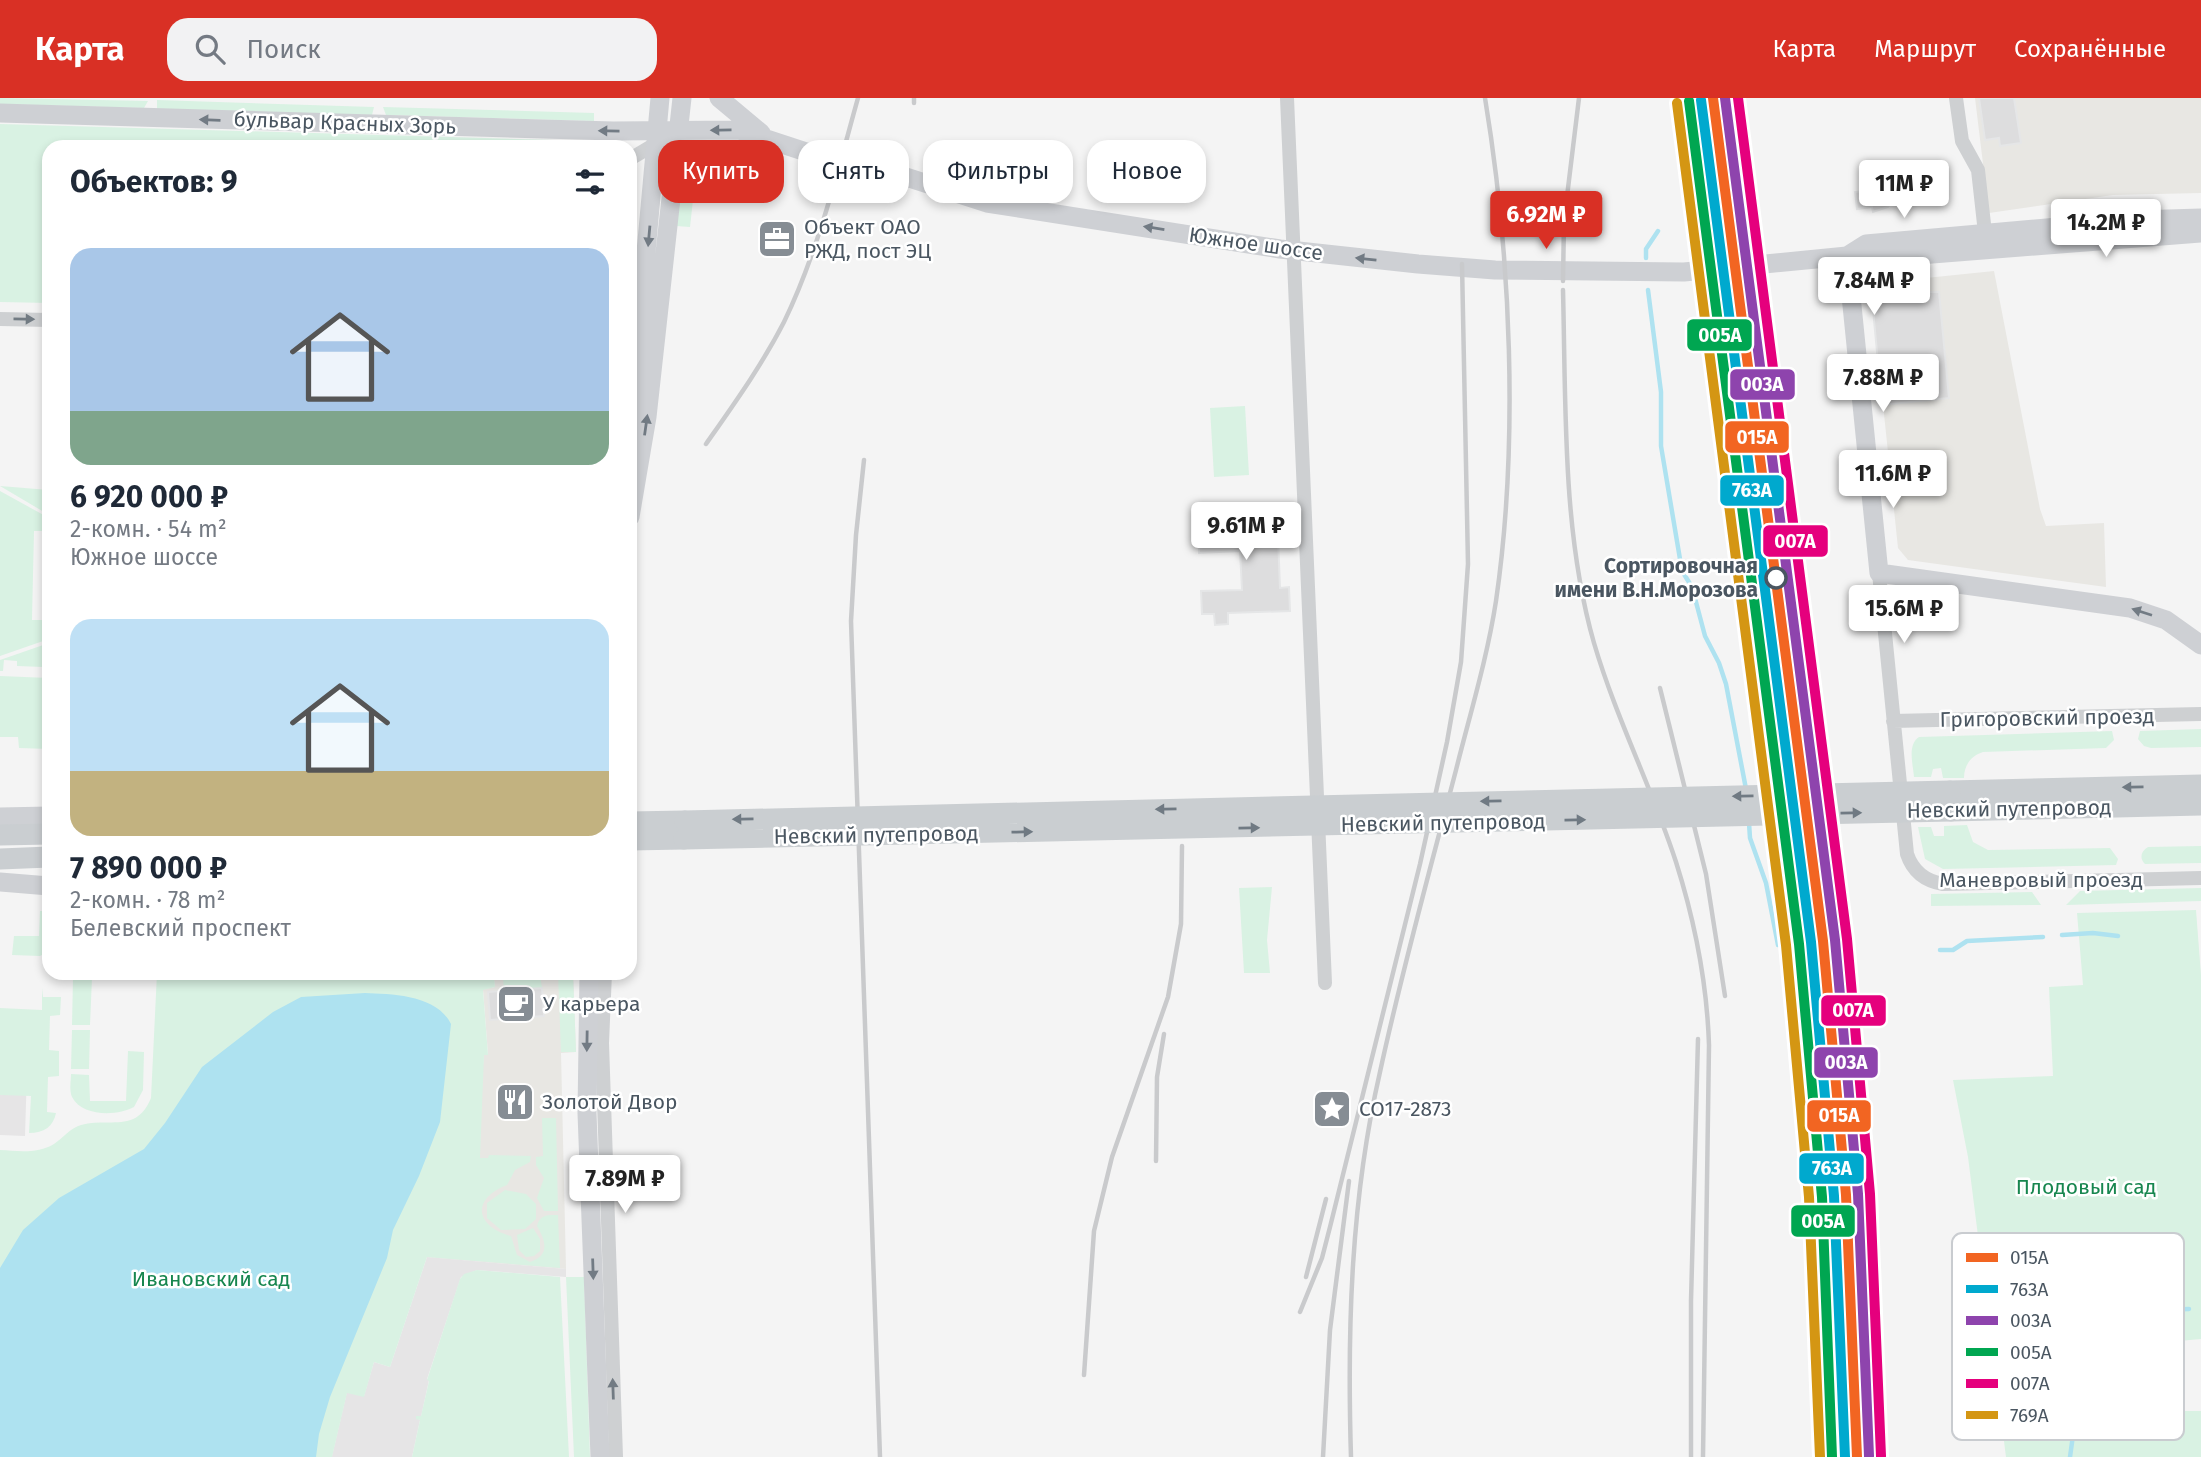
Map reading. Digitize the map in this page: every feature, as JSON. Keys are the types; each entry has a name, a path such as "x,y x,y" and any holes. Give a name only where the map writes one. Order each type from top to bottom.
{"main road":[{"name":"Невский путепровод","path":"1950,801 2201,785"},
{"name":"Невский путепровод","path":"684,830 1950,801 2201,805"},
{"path":"637,823 684,830"},
{"path":"637,839 684,830"},
{"path":"0,835 42,834"},
{"path":"0,859 42,857"}],"street":[{"path":"637,352 660,98"},
{"path":"637,475 647,417 682,98"},
{"path":"719,98 764,136"},
{"path":"1287,98 1325,983"},
{"path":"1956,98 1962,141 1978,170 1986,241"},
{"name":"бульвар Красных Зорь","path":"0,113 657,137 677,131"},
{"name":"Южное шоссе","path":"677,131 739,130 852,167 906,177 987,203 1294,251 1495,270 1684,272 1847,256 1869,259 1986,241 2201,218"},
{"path":"637,153 657,137"},
{"name":"Южное шоссе","path":"1986,241 2201,233"},
{"name":"Маневровый проезд","path":"1847,256 1907,855 1916,871 1934,883 2201,878"},
{"path":"0,318 42,320"},
{"path":"1879,573 2130,608 2166,620 2201,645"},
{"name":"Григоровский проезд","path":"1894,722 2201,714"},
{"path":"0,817 42,816"},
{"path":"42,860 35,865 34,874 42,882"},
{"path":"0,882 42,886"},
{"path":"589,980 587,1113 600,1457"},
{"path":"605,980 602,1043 615,1457"}],"shaded area":[{"path":"1975,98 2201,98 2201,193 2113,195 1989,213"},
{"path":"1994,271 2040,509 2046,526 2104,523 2106,587 1908,560 1898,548 1872,299 1877,283"},
{"path":"494,980 573,980 576,1052 561,1053 566,1269 427,1257 480,1148 481,1084 484,1055 488,1054 483,989 495,987"},
{"path":"0,1036 28,1037 25,1136 0,1135"},
{"path":"427,1257 566,1269 566,1277 477,1270 461,1277 427,1379 429,1380 421,1417 416,1418 420,1420 412,1457 321,1457 332,1456 347,1392 364,1396 374,1362 390,1367"}],"green space":[{"path":"0,98 148,101 144,108 0,104"},
{"path":"157,100 374,107 372,115 157,109"},
{"path":"383,107 594,113 594,121 386,115"},
{"path":"0,124 554,140 42,140 42,303 0,302"},
{"path":"678,203 693,203 690,227 676,226"},
{"path":"1245,406 1249,475 1214,477 1210,408"},
{"path":"0,486 42,489 42,511"},
{"path":"0,491 42,514 42,531 34,531 32,620 42,620 42,641 0,656"},
{"path":"42,645 42,667 17,666 17,661 4,660 3,671 0,671 0,660"},
{"path":"0,676 42,678 42,749 19,748 18,737 0,737"},
{"path":"2201,729 2201,747 2151,748 2144,746 2138,739 2140,731"},
{"path":"2112,731 2114,740 2106,748 1983,752 1969,762 1964,778 1943,778 1941,768 1933,769 1931,777 1914,777 1912,750 1919,737"},
{"path":"1967,825 1973,842 1988,850 2110,848 2118,859 2116,865 1943,869 1925,859 1918,827 1931,827 1934,836 1944,836 1944,826"},
{"path":"2201,846 2201,863 2145,864 2141,857 2148,847"},
{"path":"1272,887 1267,940 1270,973 1244,973 1239,888"},
{"path":"2201,888 2201,901 2066,905 2080,891"},
{"path":"2032,892 2041,905 1931,906 1931,894"},
{"name":"Плодовый сад","path":"2196,910 2201,975 2201,1339 2184,1341 2184,1233 1978,1233 1968,1157 1953,1080 2053,1076 2049,987 2083,985 2077,913"},
{"path":"42,911 42,955 12,955 14,936 39,936"},
{"path":"73,980 92,980 90,1025 72,1025"},
{"name":"Ивановский сад","path":"157,980 494,980 495,987 483,990 488,1055 484,1055 480,1158 488,1158 489,1155 531,1156 530,1162 515,1170 507,1185 487,1198 482,1212 490,1226 511,1236 517,1255 530,1262 541,1256 544,1247 538,1222 545,1216 558,1215 560,1268 427,1257 390,1367 374,1362 364,1397 347,1393 332,1457 0,1457 0,1150 41,1149 54,1144 77,1126 130,1120 145,1109 151,1098"},
{"path":"503,980 541,980 542,988 504,991"},
{"path":"558,980 573,980 576,1052 561,1052"},
{"path":"42,988 43,997 61,997 60,1015 50,1016 49,1050 59,1051 59,1076 48,1077 47,1112 56,1113 47,1128 29,1133 31,1096 0,1095 0,1008 42,1010"},
{"path":"72,1030 90,1030 89,1069 71,1069"},
{"path":"128,1051 144,1052 143,1090 134,1107 119,1112 101,1113 77,1104 71,1094 71,1074 89,1075 90,1101 126,1101"},
{"path":"542,1118 556,1118 558,1211 544,1211 537,1198 544,1178 536,1165 536,1157 543,1156"},
{"path":"505,1190 526,1194 536,1204 536,1219 525,1229 501,1230 487,1218 487,1203"},
{"path":"533,1228 540,1239 540,1251 534,1256 526,1257 519,1250 517,1235"},
{"path":"477,1270 560,1277 569,1457 412,1457 420,1420 416,1419 416,1416 421,1416 429,1381 427,1380 460,1279 464,1274"},
{"path":"566,1277 584,1277 590,1457 574,1457"},
{"name":"Плодовый сад","path":"2184,1411 2201,1411 2201,1457 2006,1457 2004,1440 2184,1440"}],"water":[{"name":"Ивановский сад","path":"365,993 401,996 425,1002 436,1007 451,1024 440,1122 419,1176 393,1230 387,1258 330,1397 319,1434 316,1457 0,1457 0,1268 23,1230 59,1198 144,1149 165,1123 202,1067 273,1012 301,997"}],"building":[{"path":"1979,98 2014,98 2021,143 2000,146 1999,138 1985,140"},
{"path":"1903,186 1888,207 1873,212 1872,207 1857,209 1855,192"},
{"path":"1911,284 1911,292 1939,292 1949,398 1882,405 1872,299 1881,298 1880,287"},
{"path":"1223,505 1224,516 1286,514 1287,537 1278,537 1280,588 1289,587 1290,611 1228,613 1228,624 1215,625 1214,614 1202,614 1201,591 1242,590 1240,551 1199,553 1198,518 1210,517 1209,506"},
{"name":"У карьера","path":"542,988 544,1016 490,1020 488,992"}],"waterway":[{"path":"1646,258 1646,249 1658,231"},
{"path":"1648,290 1661,392 1661,446 1682,571 1692,587 1705,636 1726,684 1746,789"},
{"path":"1749,823 1750,838 1766,883 1778,945"},
{"path":"2062,935 2093,933 2118,936"},
{"path":"1940,950 1953,950 1967,941 2043,937"},
{"path":"2184,1309 2189,1309"},
{"path":"2070,1457 2072,1440"}],"railway":[{"path":"706,444 766,354 796,295 826,212 858,98"},
{"path":"914,98 914,103"},
{"path":"1351,1457 1353,1263 1370,1119 1407,958 1483,665 1496,601 1503,541 1508,478 1509,350 1501,221 1485,98"},
{"path":"1563,281 1564,221 1579,98"},
{"path":"1300,1312 1322,1258 1420,864 1447,742 1461,662 1468,564 1462,264"},
{"path":"1563,290 1571,513 1584,601 1603,671 1676,862 1689,907 1706,999 1709,1045 1703,1457"},
{"path":"864,460 851,621 880,1457"},
{"path":"1660,688 1706,874 1725,996"},
{"path":"1084,1375 1094,1231 1112,1157 1168,997 1181,924 1182,846"},
{"path":"1156,1161 1157,1077 1164,1034"},
{"path":"1691,1457 1691,1301 1698,1039"},
{"path":"1323,1457 1330,1330 1349,1181"},
{"path":"1306,1277 1326,1199"}],"transit line":[{"name":"015А","path":"1713,98 1823,941 1846,1195 1857,1457"},
{"name":"003А","path":"1725,98 1835,940 1858,1194 1869,1456"},
{"name":"007А","path":"1738,98 1847,939 1870,1194 1881,1456"},
{"name":"763А","path":"1701,100 1811,942 1834,1196 1845,1457"},
{"name":"005А","path":"1689,101 1799,944 1822,1197 1832,1457"},
{"name":"769А","path":"1677,103 1786,945 1809,1197 1820,1457"}],"place":[{"name":"Объект ОАО РЖД, пост ЭЦ","path":"777,239"},
{"name":"Сортировочная имени В.Н.Морозова","path":"1776,578"},
{"name":"У карьера","path":"516,1004"},
{"name":"Золотой Двор","path":"515,1102"},
{"name":"СО17-2873","path":"1332,1109"}]}
